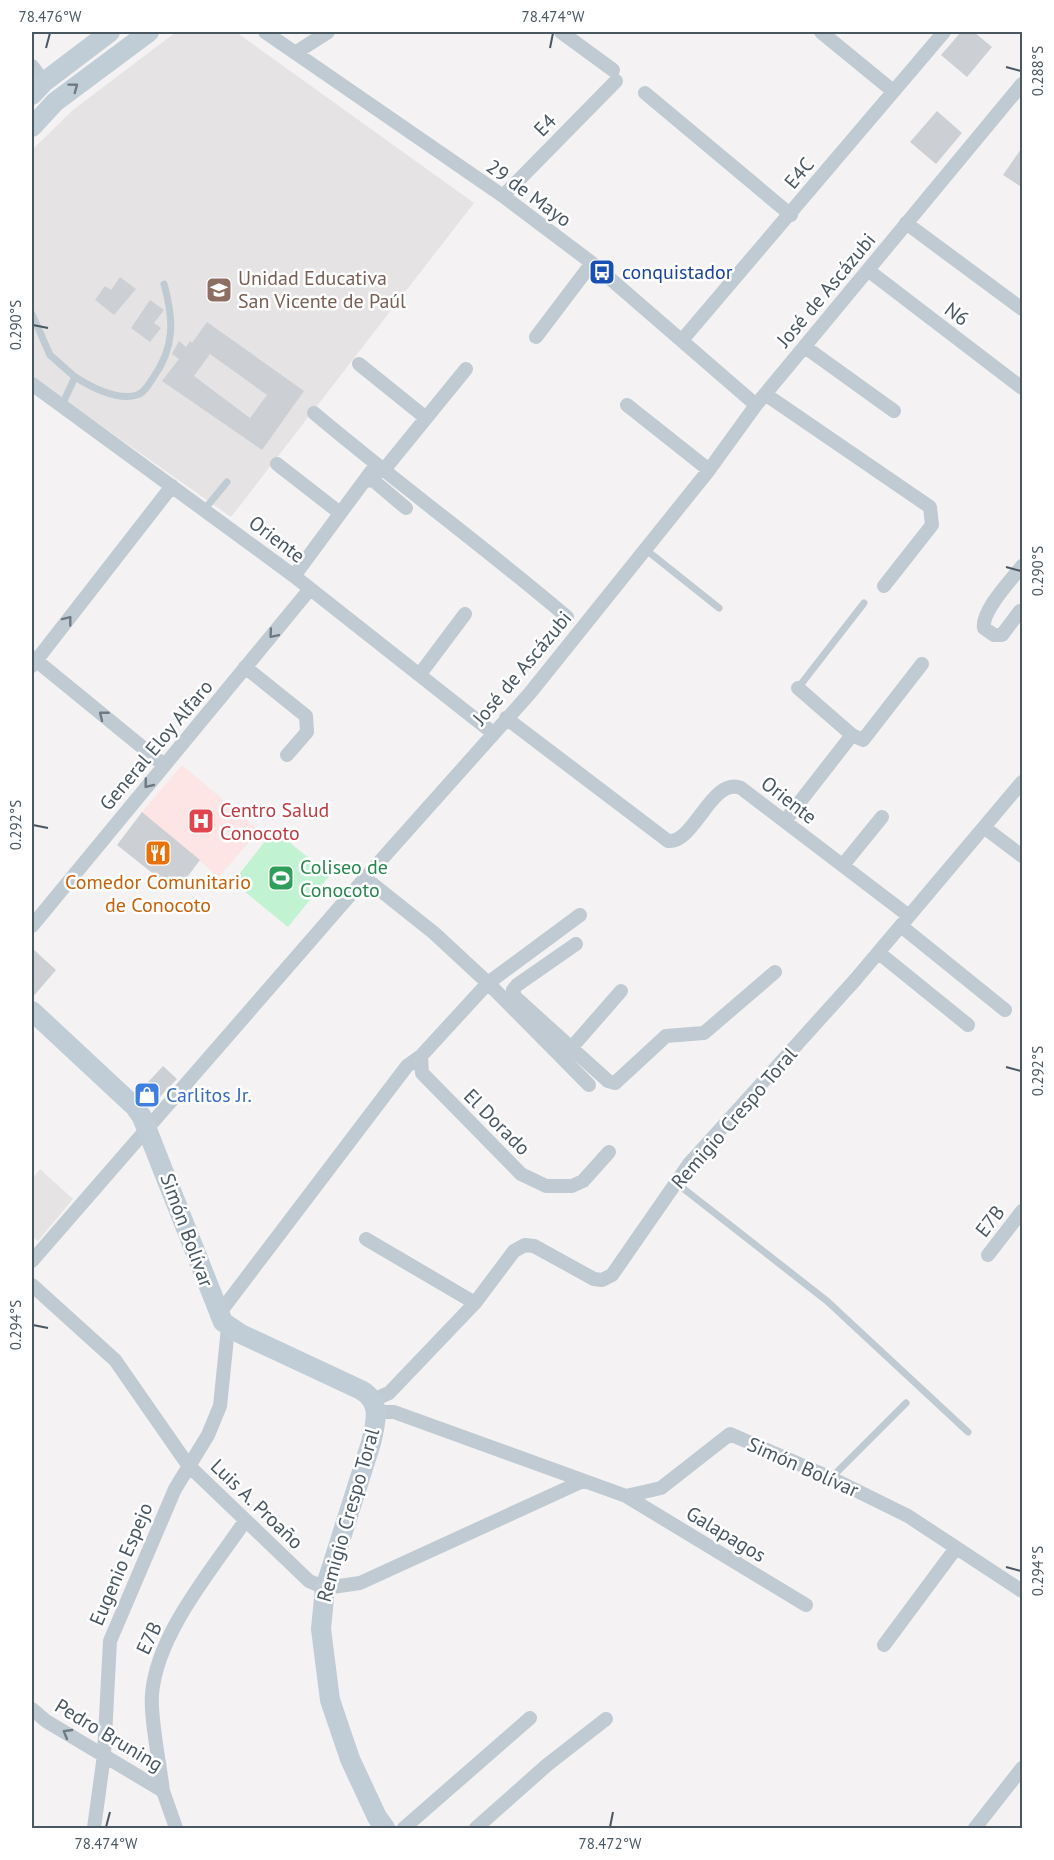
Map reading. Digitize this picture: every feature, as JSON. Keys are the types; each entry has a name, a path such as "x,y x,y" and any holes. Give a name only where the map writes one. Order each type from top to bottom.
{"street":[{"path":"32,66 38,89 110,32"},
{"path":"32,127 55,102 149,32"},
{"name":"29 de Mayo","path":"265,32 502,196 592,263 761,400 930,507 932,525 884,586"},
{"path":"295,53 328,32"},
{"name":"E4","path":"502,196 614,76 561,32"},
{"path":"821,32 893,91"},
{"name":"E4C","path":"683,339 944,32"},
{"name":"José de Ascázubi","path":"32,1262 494,733 710,470 761,400 1023,84"},
{"path":"645,93 790,215"},
{"path":"906,223 1023,309"},
{"path":"536,337 592,263"},
{"name":"N6","path":"869,271 1023,388"},
{"path":"805,347 894,411"},
{"path":"359,364 426,418"},
{"path":"294,576 365,480 380,468 426,418 466,369"},
{"path":"32,402 36,387"},
{"name":"Oriente","path":"36,387 294,576 494,733"},
{"path":"627,405 710,470"},
{"path":"314,413 380,468 494,555 567,617"},
{"path":"277,464 340,513"},
{"path":"365,480 374,481 406,508"},
{"path":"164,765 33,661 172,486"},
{"path":"1020,611 1002,635 994,635 984,628 983,621 988,612 1023,566"},
{"name":"General Eloy Alfaro","path":"32,926 310,589"},
{"path":"420,674 465,614"},
{"path":"798,688 852,735 863,740 922,664"},
{"path":"245,667 306,716 307,732 286,755"},
{"name":"Oriente","path":"506,718 668,841 681,838 721,792 730,786 747,791 843,865 1005,1010"},
{"path":"785,821 852,735"},
{"name":"Remigio Crespo Toral","path":"385,1828 377,1817 350,1759 330,1700 321,1629 325,1588 371,1443 375,1406 475,1303 514,1251 525,1245 534,1246 594,1279 602,1280 612,1275 689,1164 879,953 1023,782"},
{"path":"843,865 882,817"},
{"path":"985,828 1023,856"},
{"path":"365,878 434,933 566,1053 608,1081 615,1083 666,1036 705,1033 775,972"},
{"path":"580,915 488,982 421,1056 407,1066 223,1321 338,1377 368,1394 375,1406 626,1496"},
{"path":"576,944 513,990 515,997 566,1053 589,1085"},
{"path":"879,953 968,1026"},
{"path":"566,1053 621,991"},
{"name":"Simón Bolívar","path":"32,1011 135,1107 148,1129 223,1321"},
{"name":"El Dorado","path":"421,1056 422,1073 521,1174 546,1186 572,1186 583,1181 609,1152"},
{"name":"E7B","path":"988,1254 1023,1211"},
{"path":"366,1239 475,1303"},
{"name":"Luis A. Proaño","path":"32,1286 115,1360 188,1465 309,1581 325,1588"},
{"name":"Eugenio Espejo","path":"94,1828 104,1755 110,1641 175,1489 208,1434 220,1406 223,1321"},
{"name":"Simón Bolívar","path":"626,1496 661,1488 730,1434 831,1478 908,1516 1023,1591"},
{"path":"325,1588 360,1582 583,1480"},
{"name":"Galapagos","path":"626,1496 806,1605"},
{"name":"E7B","path":"163,1791 152,1697 155,1669 164,1644 245,1521"},
{"path":"884,1645 956,1548"},
{"name":"Pedro Bruning","path":"32,1709 46,1721 163,1791 176,1828"},
{"path":"404,1828 530,1719"},
{"path":"476,1828 547,1765 606,1719"},
{"path":"975,1828 1023,1768"}],"lane":[{"path":"32,314 50,356 75,377 111,394 137,395 144,391 160,368 171,337 172,311 164,284"},
{"path":"62,405 75,377"},
{"path":"204,510 226,482"},
{"path":"645,549 719,608"},
{"path":"798,688 864,603"},
{"path":"675,1182 827,1301 968,1432"},
{"path":"831,1478 906,1403"}],"shaded area":[{"name":"Unidad Educativa San Vicente de Paúl","path":"176,32 236,32 474,203 231,517 32,377 32,150 73,110"},
{"name":"Centro Salud Conocoto","path":"182,765 259,830 219,877 142,812"},
{"path":"40,1169 73,1199 38,1241 32,1236 32,1179"}],"green space":[{"name":"Coliseo de Conocoto","path":"274,830 330,875 288,927 233,882"}],"building":[{"path":"961,32 974,32 992,47 967,77 941,55"},
{"path":"937,111 962,133 936,164 910,142"},
{"path":"1023,146 1023,188 1003,175"},
{"path":"120,277 136,289 114,315 95,300 105,286 111,290"},
{"path":"150,300 164,310 154,323 161,328 150,342 131,328"},
{"path":"207,322 304,391 262,450 162,381 179,359 172,354 179,341 186,347 190,341 192,343","holes":["210,354 267,395 250,418 194,376"]},
{"name":"Comedor Comunitario de Conocoto","path":"142,812 200,860 176,892 117,845"},
{"path":"32,948 56,970 32,998"},
{"path":"163,1066 177,1079 155,1102 149,1103 138,1093"}],"place":[{"name":"conquistador","path":"602,272"},
{"name":"Unidad Educativa San Vicente de Paúl","path":"219,290"},
{"name":"Centro Salud Conocoto","path":"201,821"},
{"name":"Comedor Comunitario de Conocoto","path":"158,853"},
{"name":"Coliseo de Conocoto","path":"281,878"},
{"name":"Carlitos Jr.","path":"147,1095"}]}
